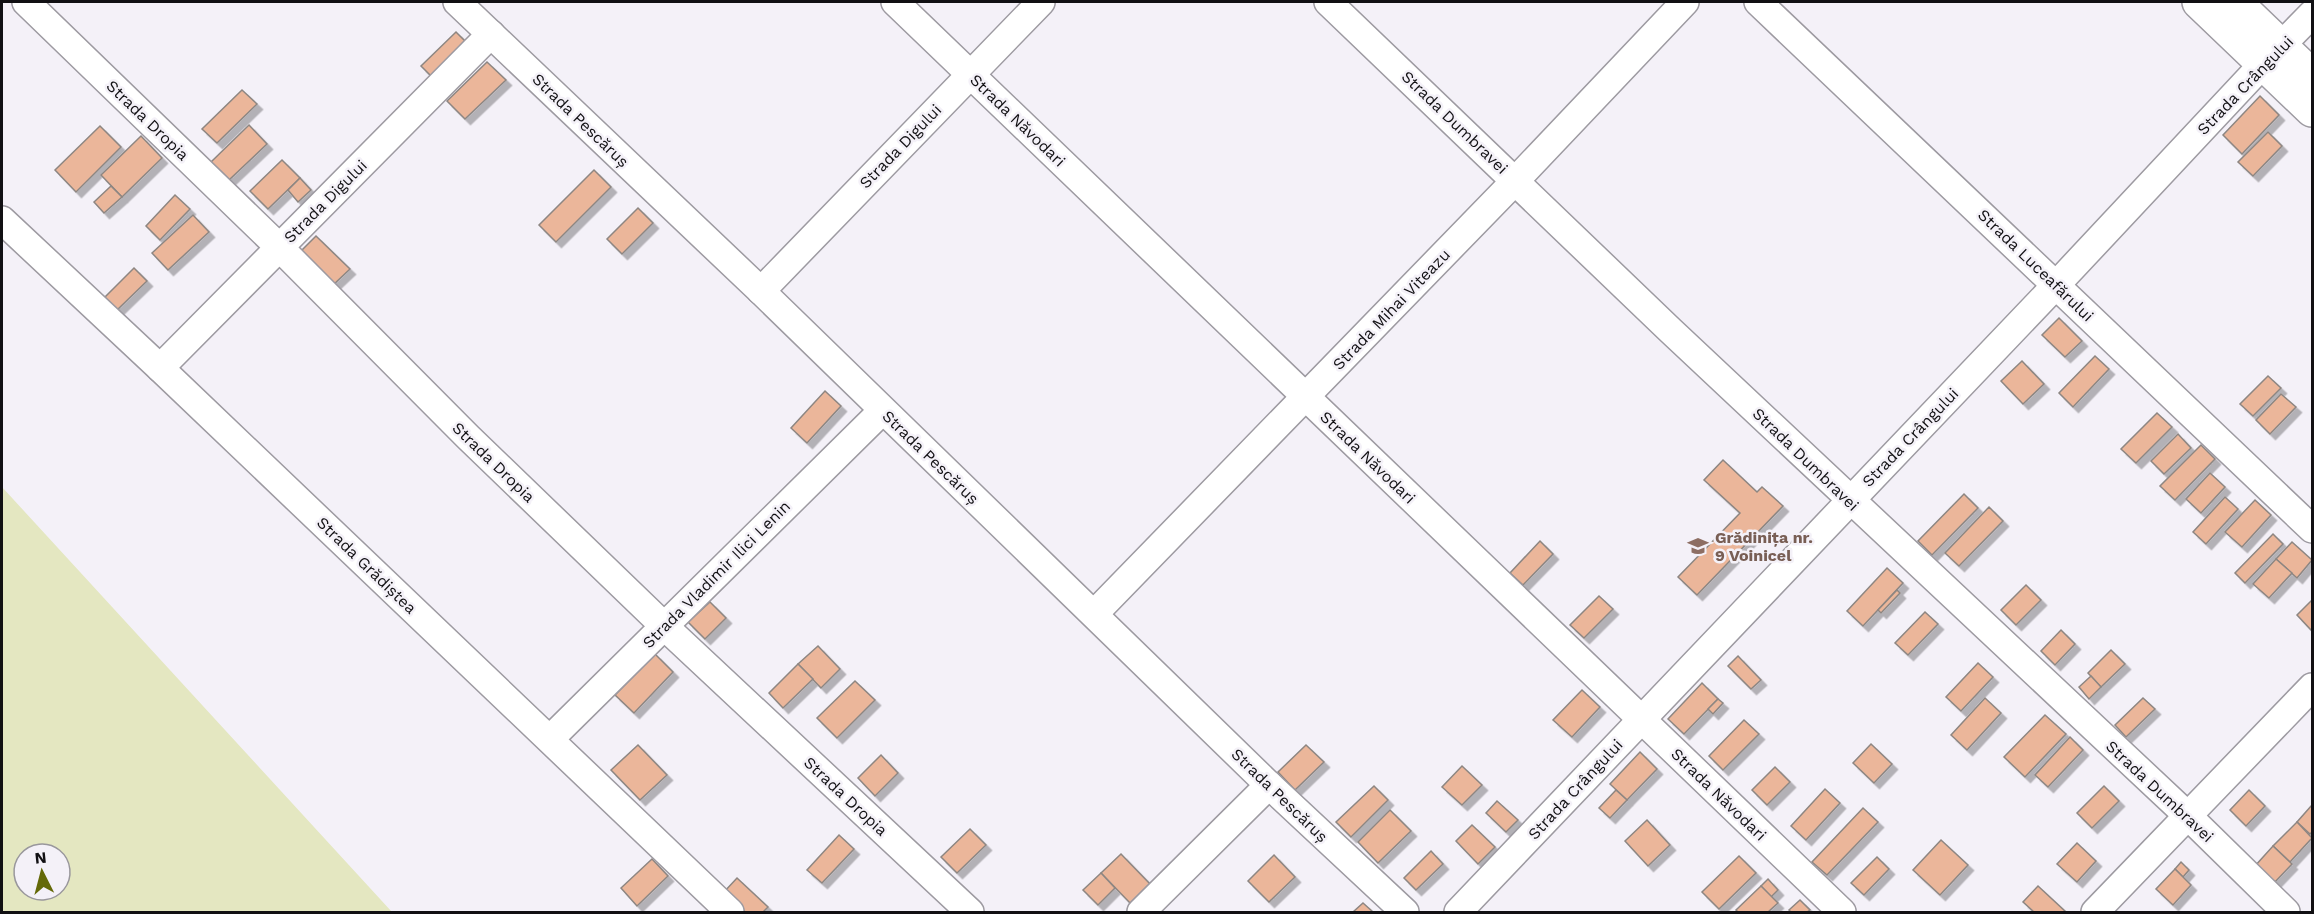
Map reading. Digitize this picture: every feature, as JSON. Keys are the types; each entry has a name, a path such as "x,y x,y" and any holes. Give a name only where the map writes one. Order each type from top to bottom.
{"main road":[{"path":"2199,2 2272,55 2313,76"},
{"path":"2235,2 2313,110"}],"street":[{"name":"Strada Dropia","path":"26,2 279,247 468,437 663,625 970,912"},
{"name":"Strada Pescăruș","path":"457,2 761,291 1269,785 1405,912"},
{"name":"Strada Năvodari","path":"894,2 1842,912"},
{"name":"Strada Digului","path":"761,291 1041,2"},
{"name":"Strada Dumbravei","path":"1328,2 1849,500 2187,815 2286,912"},
{"name":"Strada Mihai Viteazu","path":"1094,614 1516,180 1685,2"},
{"name":"Strada Luceafărului","path":"1758,2 2313,529"},
{"name":"Strada Crângului","path":"1458,912 2313,14"},
{"name":"Strada Digului","path":"160,368 491,34"},
{"name":"Strada Grădiștea","path":"2,220 730,912"},
{"name":"Strada Vladimir Ilici Lenin","path":"550,739 882,411"},
{"path":"2095,912 2313,687"},
{"path":"1141,912 1269,785"}],"green space":[{"path":"2,487 392,912 2,912"}],"building":[{"path":"456,32 470,46 435,80 421,66"},
{"path":"487,62 506,80 465,119 447,101"},
{"path":"242,90 257,104 217,143 202,129"},
{"path":"2260,96 2279,115 2242,154 2223,135"},
{"path":"249,125 267,144 229,180 211,162"},
{"path":"100,126 121,147 76,192 55,170"},
{"path":"2268,132 2282,146 2253,176 2238,162"},
{"path":"141,136 162,158 122,197 101,175"},
{"path":"282,160 300,178 268,209 250,191"},
{"path":"594,170 611,187 556,242 539,225"},
{"path":"300,178 311,190 298,202 288,190"},
{"path":"111,186 122,197 104,213 94,202"},
{"path":"175,195 190,209 160,240 146,226"},
{"path":"638,208 653,223 622,254 607,239"},
{"path":"193,215 209,232 168,270 152,253"},
{"path":"316,236 350,269 332,286 299,253"},
{"path":"134,268 147,281 115,312 103,299"},
{"path":"2059,318 2082,341 2065,357 2042,335"},
{"path":"2095,356 2109,369 2073,407 2059,393"},
{"path":"2022,361 2044,384 2023,404 2001,381"},
{"path":"2268,376 2281,388 2253,416 2240,404"},
{"path":"825,391 841,406 807,443 791,428"},
{"path":"2281,394 2296,407 2270,434 2256,420"},
{"path":"2157,413 2172,427 2136,463 2121,449"},
{"path":"2178,434 2191,448 2164,474 2151,461"},
{"path":"2201,445 2215,459 2175,500 2160,486"},
{"path":"1723,460 1757,492 1762,487 1783,506 1697,595 1678,577 1740,513 1704,480"},
{"path":"2210,473 2225,487 2201,513 2186,499"},
{"path":"1964,494 1978,508 1932,555 1918,541"},
{"path":"2225,497 2238,509 2206,544 2193,532"},
{"path":"2255,500 2271,515 2242,547 2225,532"},
{"path":"1989,507 2003,521 1959,566 1945,553"},
{"path":"2273,534 2283,544 2245,583 2235,573"},
{"path":"1540,541 1553,554 1523,585 1510,573"},
{"path":"2292,542 2312,560 2297,578 2276,559"},
{"path":"2276,559 2292,573 2269,598 2253,584"},
{"path":"1887,568 1903,583 1863,626 1847,611"},
{"path":"2026,585 2041,600 2016,625 2001,610"},
{"path":"1897,590 1900,593 1881,613 1878,610"},
{"path":"1599,596 1613,609 1584,638 1570,625"},
{"path":"2312,600 2312,631 2297,615"},
{"path":"710,602 726,618 705,639 688,622"},
{"path":"1925,612 1938,624 1908,655 1895,643"},
{"path":"2061,630 2075,644 2055,665 2041,651"},
{"path":"818,646 840,669 821,688 798,664"},
{"path":"2111,650 2125,664 2101,687 2088,673"},
{"path":"655,654 673,672 634,713 615,695"},
{"path":"1738,656 1761,680 1751,689 1728,666"},
{"path":"1978,663 1993,677 1961,711 1946,697"},
{"path":"798,664 813,679 783,708 769,693"},
{"path":"2091,676 2101,687 2089,699 2079,687"},
{"path":"855,681 875,700 837,738 817,718"},
{"path":"1702,683 1718,699 1684,734 1668,719"},
{"path":"1582,690 1600,707 1572,737 1553,720"},
{"path":"1985,698 2001,713 1967,750 1951,735"},
{"path":"2143,698 2155,709 2126,737 2115,725"},
{"path":"1718,699 1723,703 1713,714 1708,709"},
{"path":"2045,715 2066,734 2025,777 2004,757"},
{"path":"1744,720 1759,734 1723,770 1709,756"},
{"path":"2070,737 2083,750 2048,787 2035,775"},
{"path":"1871,744 1892,764 1874,783 1853,763"},
{"path":"638,745 667,775 640,800 611,770"},
{"path":"1306,745 1324,762 1295,790 1278,772"},
{"path":"1640,752 1657,769 1627,800 1610,784"},
{"path":"881,755 898,773 875,796 858,778"},
{"path":"1462,766 1482,785 1462,805 1442,787"},
{"path":"1775,767 1790,782 1767,805 1752,790"},
{"path":"1374,786 1388,800 1351,837 1336,822"},
{"path":"2104,786 2119,801 2092,828 2077,813"},
{"path":"1825,789 1840,803 1806,840 1791,826"},
{"path":"1616,790 1627,800 1610,818 1599,808"},
{"path":"2249,790 2265,806 2246,826 2230,810"},
{"path":"1497,801 1518,820 1506,832 1486,813"},
{"path":"2312,805 2312,832 2310,834 2297,822"},
{"path":"1863,808 1878,822 1827,875 1812,862"},
{"path":"1390,810 1411,831 1378,863 1358,842"},
{"path":"1647,820 1670,845 1648,866 1625,841"},
{"path":"2297,822 2312,838 2290,862 2273,846"},
{"path":"1472,825 1495,847 1478,864 1456,841"},
{"path":"970,829 986,845 957,873 941,857"},
{"path":"839,835 854,849 822,883 807,870"},
{"path":"1941,840 1968,865 1940,895 1913,870"},
{"path":"2077,843 2096,861 2077,882 2057,864"},
{"path":"2273,846 2292,864 2274,883 2255,866"},
{"path":"1431,851 1443,864 1416,890 1404,878"},
{"path":"1121,854 1151,885 1131,904 1101,873"},
{"path":"1274,855 1295,877 1269,902 1248,881"},
{"path":"1739,856 1756,873 1719,909 1702,892"},
{"path":"1877,857 1889,869 1864,895 1851,883"},
{"path":"652,859 668,876 637,906 621,888"},
{"path":"2181,862 2189,870 2183,877 2175,869"},
{"path":"2175,869 2191,885 2173,905 2156,889"},
{"path":"1101,873 1115,888 1098,905 1083,890"},
{"path":"737,878 768,907 763,912 745,912 724,892"},
{"path":"1768,879 1778,890 1771,897 1761,886"},
{"path":"1761,886 1778,903 1768,912 1738,912 1736,910"},
{"path":"2038,886 2066,912 2034,912 2023,902"},
{"path":"1800,900 1810,910 1791,912 1789,910"},
{"path":"1363,903 1373,912 1353,912"}],"place":[{"name":"Grădinița nr. 9 Voinicel","path":"1698,546"}]}
